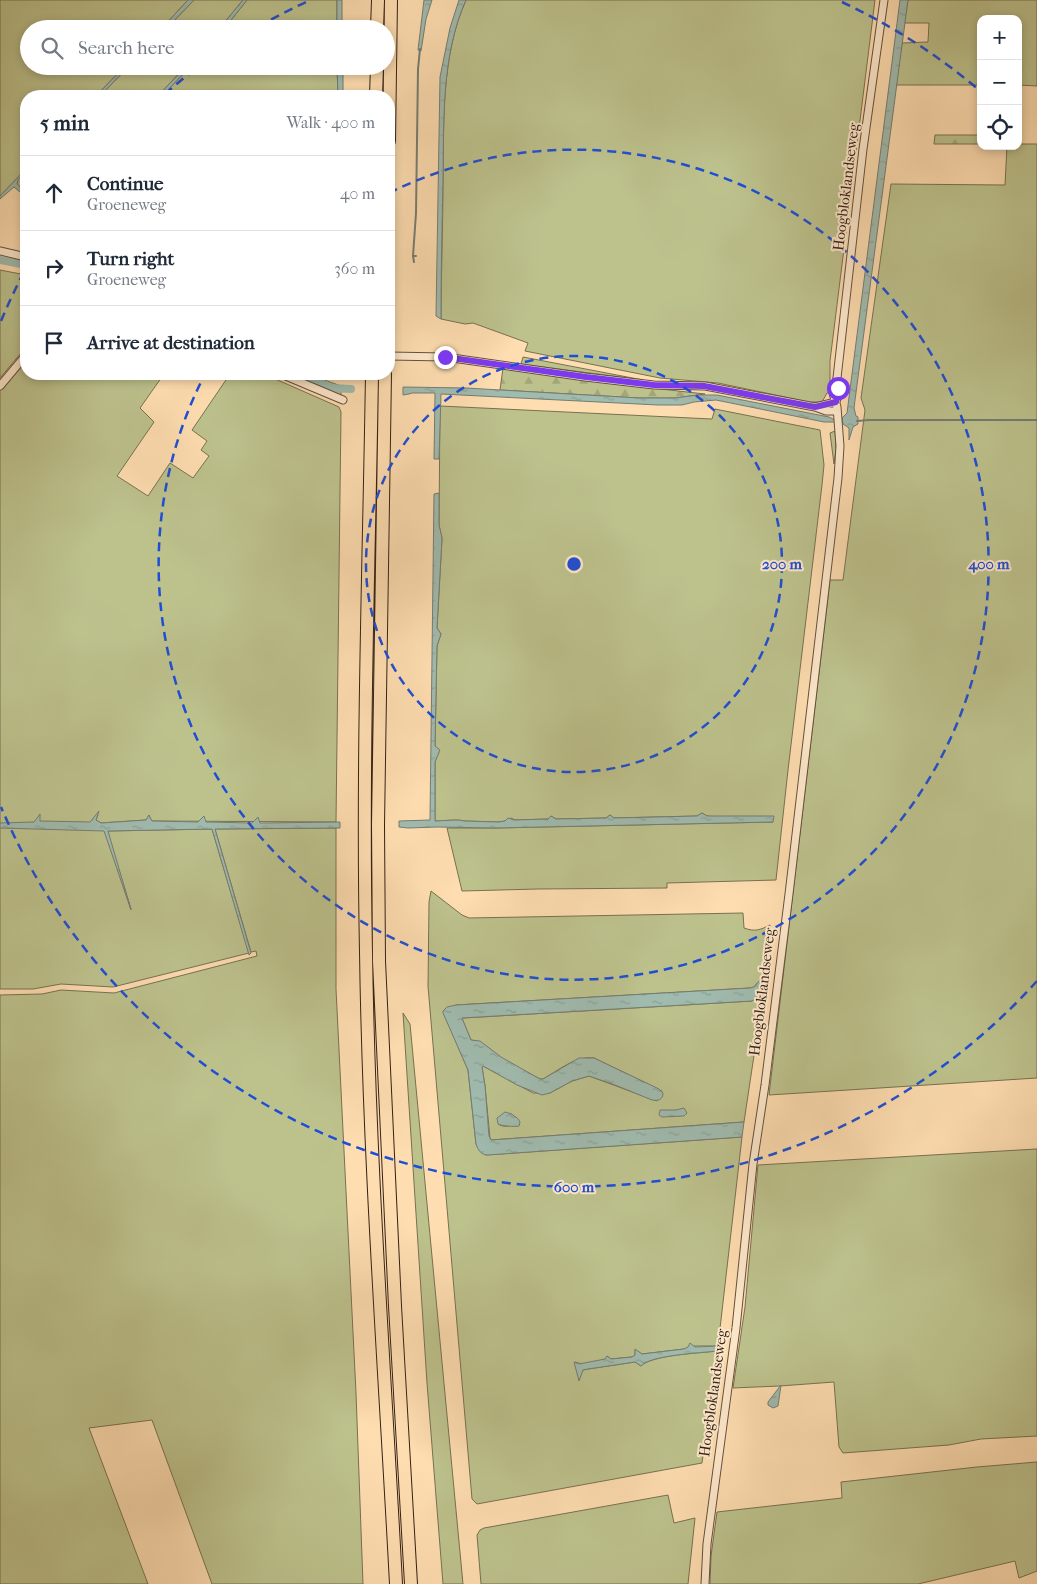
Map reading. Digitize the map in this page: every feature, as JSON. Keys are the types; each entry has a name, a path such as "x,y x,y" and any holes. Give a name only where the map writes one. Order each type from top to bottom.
{"highway":[{"path":"377,20 378,0"},
{"path":"391,0 391,20"},
{"path":"376,90 377,75"},
{"path":"390,75 390,90"},
{"path":"372,380 365,755 366,952 371,1106 396,1584"},
{"path":"385,380 378,825 379,961 393,1268 411,1584"},
{"path":"405,1465 418,1584"}],"street":[{"name":"Hoogbloklandseweg","path":"705,1584 707,1544 736,1328 753,1164 765,1085 838,478 839,426 833,393 837,378 863,149 884,0"},
{"path":"0,251 20,255"},
{"path":"395,356 445,357 654,385 704,386 815,407 838,414"},
{"path":"0,386 20,362"},
{"path":"295,380 342,400"},
{"path":"815,407 836,402"}],"green space":[{"path":"0,0 188,0 169,20 20,20 20,75 116,75 102,90 20,90 20,175 0,196"},
{"path":"194,0 243,0 226,20 175,20"},
{"path":"247,0 337,0 337,20 231,20"},
{"path":"466,0 875,0 830,361 830,392 827,393 822,402 809,402 718,383 660,378 525,351 528,343 473,323 465,324 441,319 444,112 452,43"},
{"path":"908,0 1037,0 1037,86 1022,85 1022,15 977,15 977,85 896,85 902,43 928,42 929,23 904,23"},
{"path":"120,75 178,75 164,90 106,90"},
{"path":"182,75 337,75 338,90 168,90"},
{"path":"935,135 977,135 977,144 934,144"},
{"path":"1022,144 1037,144 1037,1078 769,1095 830,580 843,580 865,410 861,398 891,184 1005,185 1007,150 1022,150"},
{"path":"20,178 20,187 17,185"},
{"path":"0,270 20,274 20,354 0,378"},
{"path":"523,357 643,380 521,364"},
{"path":"20,364 20,380 160,380 140,408 154,422 117,476 148,496 170,463 193,478 209,456 201,450 207,441 192,430 226,380 278,380 339,407 341,412 336,822 151,821 149,815 146,820 101,823 96,820 98,815 91,825 103,825 131,909 107,831 212,829 249,953 113,987 61,984 33,989 0,989 0,388"},
{"path":"503,368 607,383 705,394 675,398 639,398 500,390"},
{"path":"300,380 324,380 341,386 341,397"},
{"path":"440,406 712,419 715,409 820,430 824,465 776,880 667,883 667,888 462,891 447,828 773,822 707,816 702,813 697,816 614,818 610,815 606,818 556,819 551,816 548,819 515,820 511,818 499,822 435,821 435,762 439,751 435,746 437,646 441,634 437,628 442,538 439,525"},
{"path":"835,431 836,449 834,464 830,433"},
{"path":"336,828 336,989 356,1393 363,1584 212,1584 152,1420 89,1428 148,1584 0,1584 0,995 42,994 61,990 114,993 257,956 256,951 251,952 215,829"},
{"path":"431,891 462,915 469,918 743,913 744,928 757,930 770,925 763,981 760,980 754,987 456,1005 443,1011 468,1070 476,1144 485,1155 742,1137 718,1346 693,1346 684,1349 642,1354 635,1350 635,1355 632,1357 611,1359 607,1356 606,1359 590,1363 582,1364 575,1362 579,1379 583,1370 635,1362 641,1366 646,1362 665,1357 717,1351 702,1463 477,1504 472,1499 428,986 429,902"},
{"path":"765,982 744,1122 491,1140 483,1066 533,1093 550,1093 572,1081 589,1076 657,1101 662,1091 594,1058 574,1061 540,1079 501,1058 483,1044 471,1040 463,1018 752,1001","holes":["510,1113 519,1120 509,1126 498,1124"]},
{"path":"403,1013 410,1024 463,1584 443,1584 427,1383"},
{"path":"1037,1149 1037,1436 981,1439 949,1445 843,1453 839,1447 834,1382 733,1388 745,1307 758,1165"},
{"path":"1037,1462 1037,1571 1019,1578 1015,1561 918,1584 710,1584 711,1556 717,1512 842,1498 841,1482"},
{"path":"668,1495 674,1523 695,1518 688,1584 481,1584 477,1535 484,1528"}],"water":[{"path":"188,0 194,0 175,20 169,20"},
{"path":"243,0 247,0 231,20 226,20"},
{"path":"337,0 342,0 342,20 337,20"},
{"path":"424,0 432,0 426,19 421,51 418,50"},
{"path":"459,0 466,0 452,43 444,112 441,319 436,316 440,77 450,28"},
{"path":"900,0 908,0 854,408 858,417 858,424 853,427 849,440 849,428 843,424 842,418 847,413"},
{"path":"116,75 120,75 106,90 102,90"},
{"path":"178,75 182,75 168,90 164,90"},
{"path":"337,75 343,75 343,90 338,90"},
{"path":"20,175 17,184 20,187 20,192 14,187 0,199 0,196"},
{"path":"403,387 466,388 639,398 717,395 829,417 835,420 835,422 824,422 716,400 682,405 658,405 441,394 439,459 434,459 435,393 403,395"},
{"path":"439,493 439,525 442,538 437,628 441,634 437,646 435,746 440,750 435,762 435,821 499,822 505,821 508,818 515,820 548,819 551,816 556,819 606,818 610,815 614,818 697,816 702,813 707,816 774,816 773,822 496,828 399,827 399,821 430,820 434,494"},
{"path":"99,811 96,820 101,823 146,820 149,815 152,821 198,822 204,816 206,822 252,823 258,817 260,823 340,822 340,828 215,829 251,953 249,955 212,829 108,831 131,910 104,831 0,828 0,823 34,822 40,814 40,821 90,822"},
{"path":"760,980 765,982 752,1001 462,1018 471,1040 480,1041 501,1057 540,1079 579,1058 594,1058 659,1089 663,1093 660,1100 652,1100 589,1076 572,1081 550,1093 542,1095 517,1085 483,1066 489,1136 491,1140 744,1122 742,1137 488,1155 483,1154 479,1150 476,1144 468,1070 443,1013 447,1007 750,988 754,987"},
{"path":"684,1108 687,1113 684,1116 662,1117 659,1115 660,1110"},
{"path":"505,1112 518,1118 519,1126 498,1124 497,1118"},
{"path":"690,1343 695,1347 718,1346 717,1351 654,1359 641,1366 635,1362 583,1370 579,1381 574,1362 579,1364 605,1359 607,1356 611,1359 632,1357 635,1355 635,1349 642,1354 684,1349"},
{"path":"781,1385 778,1406 773,1408 768,1405 768,1402"}],"waterway":[{"path":"416,256 413,256 416,213 418,69 420,49"},
{"path":"413,256 414,262"},
{"path":"0,260 20,264"},
{"path":"314,380 332,388 351,389"},
{"path":"857,421 1037,420"}],"route":[{"path":"445,357 654,385 704,386 815,407 836,402 838,388"}]}
